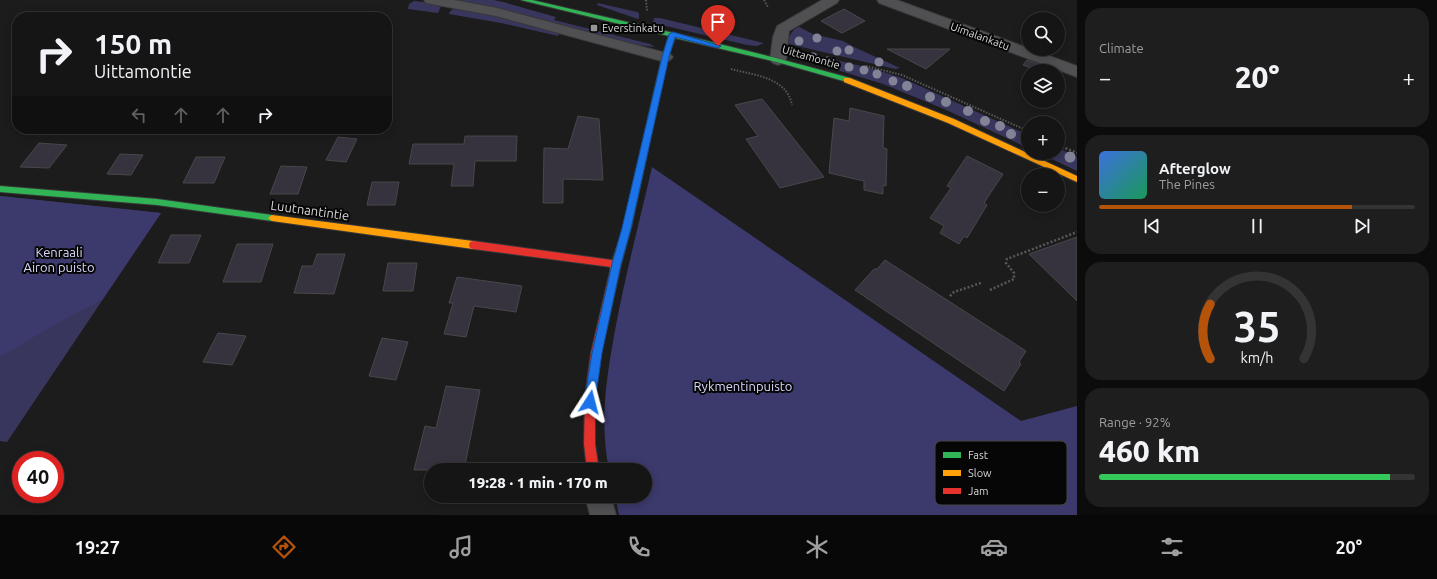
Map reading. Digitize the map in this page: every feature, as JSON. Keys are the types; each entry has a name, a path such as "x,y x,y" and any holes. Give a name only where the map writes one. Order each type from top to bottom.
{"street":[{"path":"431,0 497,12 665,57"},
{"name":"Uittamontie","path":"524,0 778,60 852,82 951,121 1077,179"},
{"path":"778,60 782,29 832,0"},
{"name":"Uimalankatu","path":"884,0 1077,72"},
{"path":"593,463 589,440 590,402 597,353 616,264 627,228 665,57 673,34"},
{"name":"Luutnantintie","path":"0,189 157,202 616,264"},
{"path":"600,503 603,515"}],"path":[{"path":"646,0 647,11"},
{"path":"764,0 768,7"},
{"path":"780,84 791,99 792,105"},
{"path":"1065,148 1077,153"},
{"path":"990,290 1014,279 1014,272 1006,263 1007,259 1077,232"},
{"path":"950,296 954,292 981,283"}],"green space":[{"path":"448,0 494,0 503,2 556,17 554,20 650,44 655,47 638,45 524,15"},
{"path":"414,1 434,3 441,6 438,13 408,9 409,4"},
{"path":"598,3 637,12 639,13 639,18 638,19 597,5"},
{"path":"459,8 479,11 560,32 558,36 501,23 449,14 452,10"},
{"path":"654,18 660,18 764,43 757,46 747,45 653,23"},
{"path":"799,27 813,34 843,41 900,68 895,69 789,44 788,41 793,30"},
{"path":"790,49 874,69 902,78 1021,132 1021,145 944,109 883,84 795,56"},
{"path":"1065,151 1077,157 1077,171 1054,160 1065,160"},
{"name":"Rykmentinpuisto","path":"652,167 1021,421 1077,406 1077,515 619,515 616,503 652,503 652,463 608,463 604,415 605,397 620,305"},
{"name":"Kenraali Airon puisto","path":"0,196 161,213 7,442 0,441"},
{"name":"Kenraali Airon puisto","path":"0,196 161,213 102,300 63,320 0,357"}],"building":[{"path":"844,9 865,21 842,33 821,21"},
{"path":"887,49 950,49 926,69"},
{"path":"1027,60 1038,64 1024,64"},
{"path":"762,99 824,177 780,188 746,139 758,136 735,105"},
{"path":"850,108 884,116 883,148 887,149 886,186 883,185 883,194 864,190 864,181 829,173 834,118 849,121"},
{"path":"578,116 599,119 603,180 563,179 563,203 543,203 544,148 568,149"},
{"path":"465,136 517,136 516,161 475,161 473,186 451,186 454,164 409,164 413,144 464,144"},
{"path":"338,137 357,139 346,162 326,160"},
{"path":"39,143 67,145 49,168 20,167"},
{"path":"120,154 143,155 131,175 107,174"},
{"path":"967,156 1003,174 984,203 987,205 967,238 964,236 959,244 940,233 944,226 930,218 951,188 947,186"},
{"path":"196,157 225,157 214,183 183,183"},
{"path":"281,166 307,167 298,194 270,194"},
{"path":"372,182 399,182 395,205 367,205"},
{"path":"171,235 201,235 189,263 158,263"},
{"path":"1077,237 1077,301 1029,254"},
{"path":"237,244 273,244 261,282 223,282"},
{"path":"317,254 345,254 334,294 294,293 302,266 313,266"},
{"path":"885,260 1026,351 1019,362 1021,364 1004,391 855,290 874,269 877,269"},
{"path":"388,263 417,263 413,291 383,291"},
{"path":"457,277 522,286 516,312 474,306 466,337 444,334 453,303 449,303"},
{"path":"218,333 246,336 232,365 203,362"},
{"path":"382,338 408,342 396,380 369,376"},
{"path":"446,386 480,390 465,463 424,463 424,470 414,470 425,426 436,428"}],"traffic: fast":[{"path":"524,0 778,60 847,80"},
{"path":"615,268 627,228 665,57 673,34"},
{"path":"0,189 157,202 272,218"}],"traffic: slow":[{"path":"847,80 951,121 1077,179"},
{"path":"272,218 473,245"}],"traffic: jam":[{"path":"473,245 616,264"},
{"path":"592,463 589,444 590,397 596,353 615,268"}],"place":[{"name":"Everstinkatu","path":"594,28"}],"route":[{"path":"590,402 597,353 616,264 627,228 665,57 673,34 718,46"}]}
